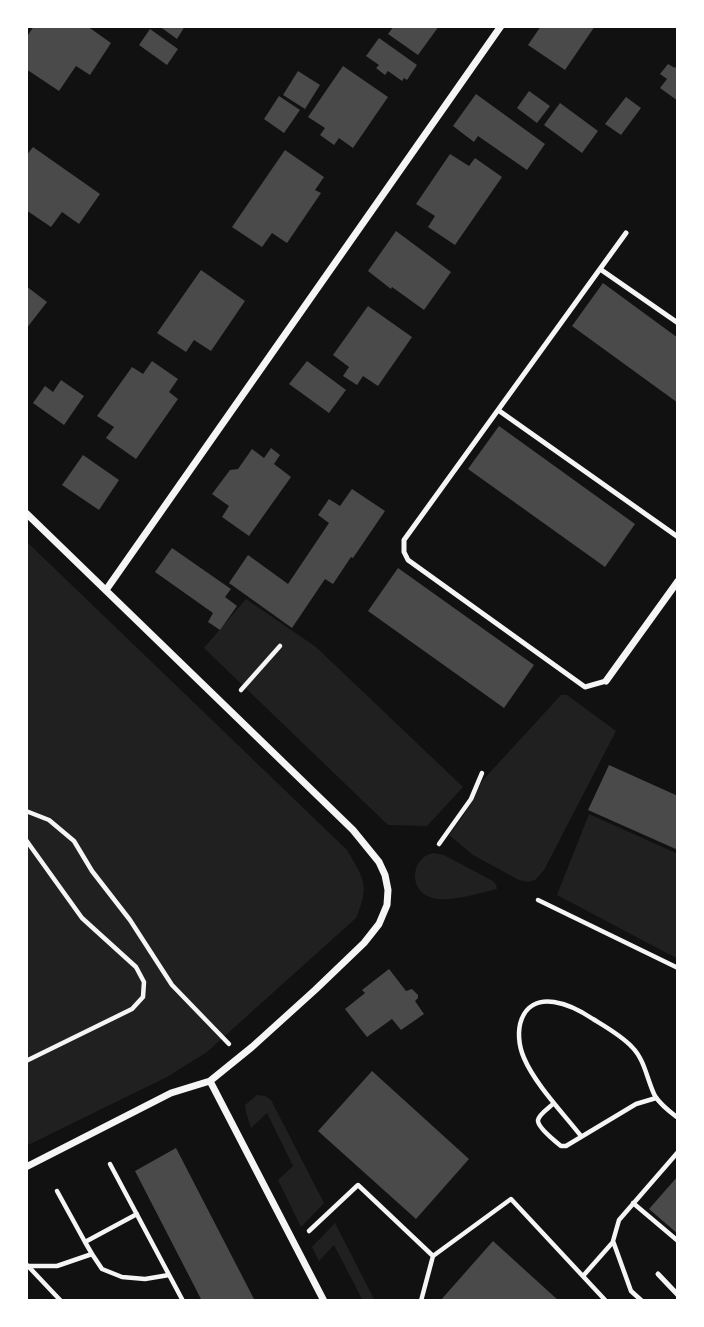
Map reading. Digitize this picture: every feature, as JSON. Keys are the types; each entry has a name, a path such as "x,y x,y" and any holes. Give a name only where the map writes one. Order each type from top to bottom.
{"street":[{"path":"106,590 501,26"},
{"path":"26,513 353,830 371,850 385,875 388,890 387,905 379,924 364,943 210,1082 171,1093 26,1167"},
{"path":"606,681 678,581"},
{"path":"210,1082 324,1301"}],"lane":[{"path":"606,681 585,687 408,560 404,552 404,540 626,233"},
{"path":"600,269 678,323"},
{"path":"498,410 678,537"},
{"path":"657,1274 678,1295"}],"path":[{"path":"241,690 280,646"},
{"path":"439,844 471,799 482,773"},
{"path":"26,811 49,820 74,841 172,985 230,1044"},
{"path":"26,841 82,918 136,967 144,982 143,997 132,1009 26,1061"},
{"path":"538,900 678,968"},
{"path":"581,1136 527,1067 522,1055 518,1036 522,1018 526,1010 538,1003 554,1002 575,1008 632,1046 656,1098 678,1118"},
{"path":"555,1103 540,1116 539,1125 561,1146 566,1146 636,1104 656,1098"},
{"path":"583,1276 613,1241 619,1220 678,1152"},
{"path":"110,1164 183,1301"},
{"path":"305,1234 358,1185 433,1256"},
{"path":"57,1191 102,1269 122,1277 145,1279 169,1275"},
{"path":"421,1301 433,1256 510,1199 606,1301"},
{"path":"633,1203 678,1241"},
{"path":"85,1242 137,1214"},
{"path":"613,1241 631,1292 642,1301"},
{"path":"27,1265 57,1266 92,1254"},
{"path":"27,1265 61,1301"}],"shaded area":[{"path":"26,541 347,850 361,876 364,890 356,918 207,1052 167,1077 26,1146"},
{"path":"246,599 316,647 463,787 427,826 388,825 204,648"},
{"path":"561,695 567,695 616,731 544,870 535,880 528,882 519,880 473,855 449,835 483,780"},
{"path":"589,814 678,854 678,959 557,895"},
{"path":"426,855 444,855 493,881 497,889 445,899 437,899 423,893 416,881 417,866"},
{"path":"257,1095 271,1100 324,1203 301,1227 278,1180 293,1166 267,1113 251,1128 245,1105"},
{"path":"335,1223 375,1301 363,1301 334,1245 319,1261 312,1247"}],"building":[{"path":"34,26 87,26 111,43 90,75 76,66 59,91 26,69 26,38"},
{"path":"159,26 185,26 177,39"},
{"path":"394,26 439,26 418,55 388,34"},
{"path":"541,26 595,26 565,70 528,45"},
{"path":"150,29 178,49 167,65 139,45"},
{"path":"379,38 417,65 407,80 404,78 402,81 388,71 385,75 376,68 379,65 366,56"},
{"path":"678,63 678,101 660,88 667,79 660,74 668,64 675,68"},
{"path":"343,66 388,97 353,148 339,138 334,145 320,135 325,128 308,117"},
{"path":"298,71 320,85 305,109 283,95"},
{"path":"529,91 550,106 537,123 517,108"},
{"path":"476,94 545,144 527,170 478,136 474,142 453,126"},
{"path":"279,96 300,110 284,133 264,119"},
{"path":"626,97 641,108 621,135 605,124"},
{"path":"560,103 598,131 582,153 544,125"},
{"path":"33,147 100,194 79,224 62,212 51,227 26,210 26,156"},
{"path":"285,150 324,177 315,190 321,193 287,243 272,233 262,247 232,227"},
{"path":"450,154 469,166 475,158 502,177 455,245 428,227 435,216 416,204"},
{"path":"396,231 451,272 424,310 368,271"},
{"path":"201,270 245,301 211,351 194,340 186,352 157,333"},
{"path":"603,283 678,338 678,403 572,326"},
{"path":"26,286 47,302 26,329"},
{"path":"368,306 412,337 378,386 363,376 357,385 343,376 349,367 333,355"},
{"path":"152,361 178,379 169,392 178,399 136,459 106,438 114,427 97,416 132,367 143,374"},
{"path":"307,361 346,390 329,413 289,384"},
{"path":"61,380 84,396 64,425 33,403 45,386 53,392"},
{"path":"499,426 635,524 605,567 468,469"},
{"path":"271,448 280,455 274,464 291,477 249,536 222,517 229,506 212,494 230,470 238,469 252,449 264,458"},
{"path":"83,455 119,480 99,510 62,485"},
{"path":"352,489 385,511 333,584 325,579 292,628 229,583 248,555 288,584 329,523 318,515 329,499 340,506"},
{"path":"172,548 231,589 225,597 237,606 220,630 208,622 213,613 155,572"},
{"path":"398,568 534,665 504,708 368,611"},
{"path":"609,765 678,796 678,850 588,810"},
{"path":"389,969 406,991 412,989 418,995 415,1001 424,1014 401,1030 392,1019 367,1037 345,1009 365,993 362,990"},
{"path":"372,1071 469,1159 416,1219 318,1131"},
{"path":"176,1148 255,1301 202,1301 135,1171"},
{"path":"678,1176 678,1234 649,1209"},
{"path":"493,1241 559,1301 440,1301"}]}
